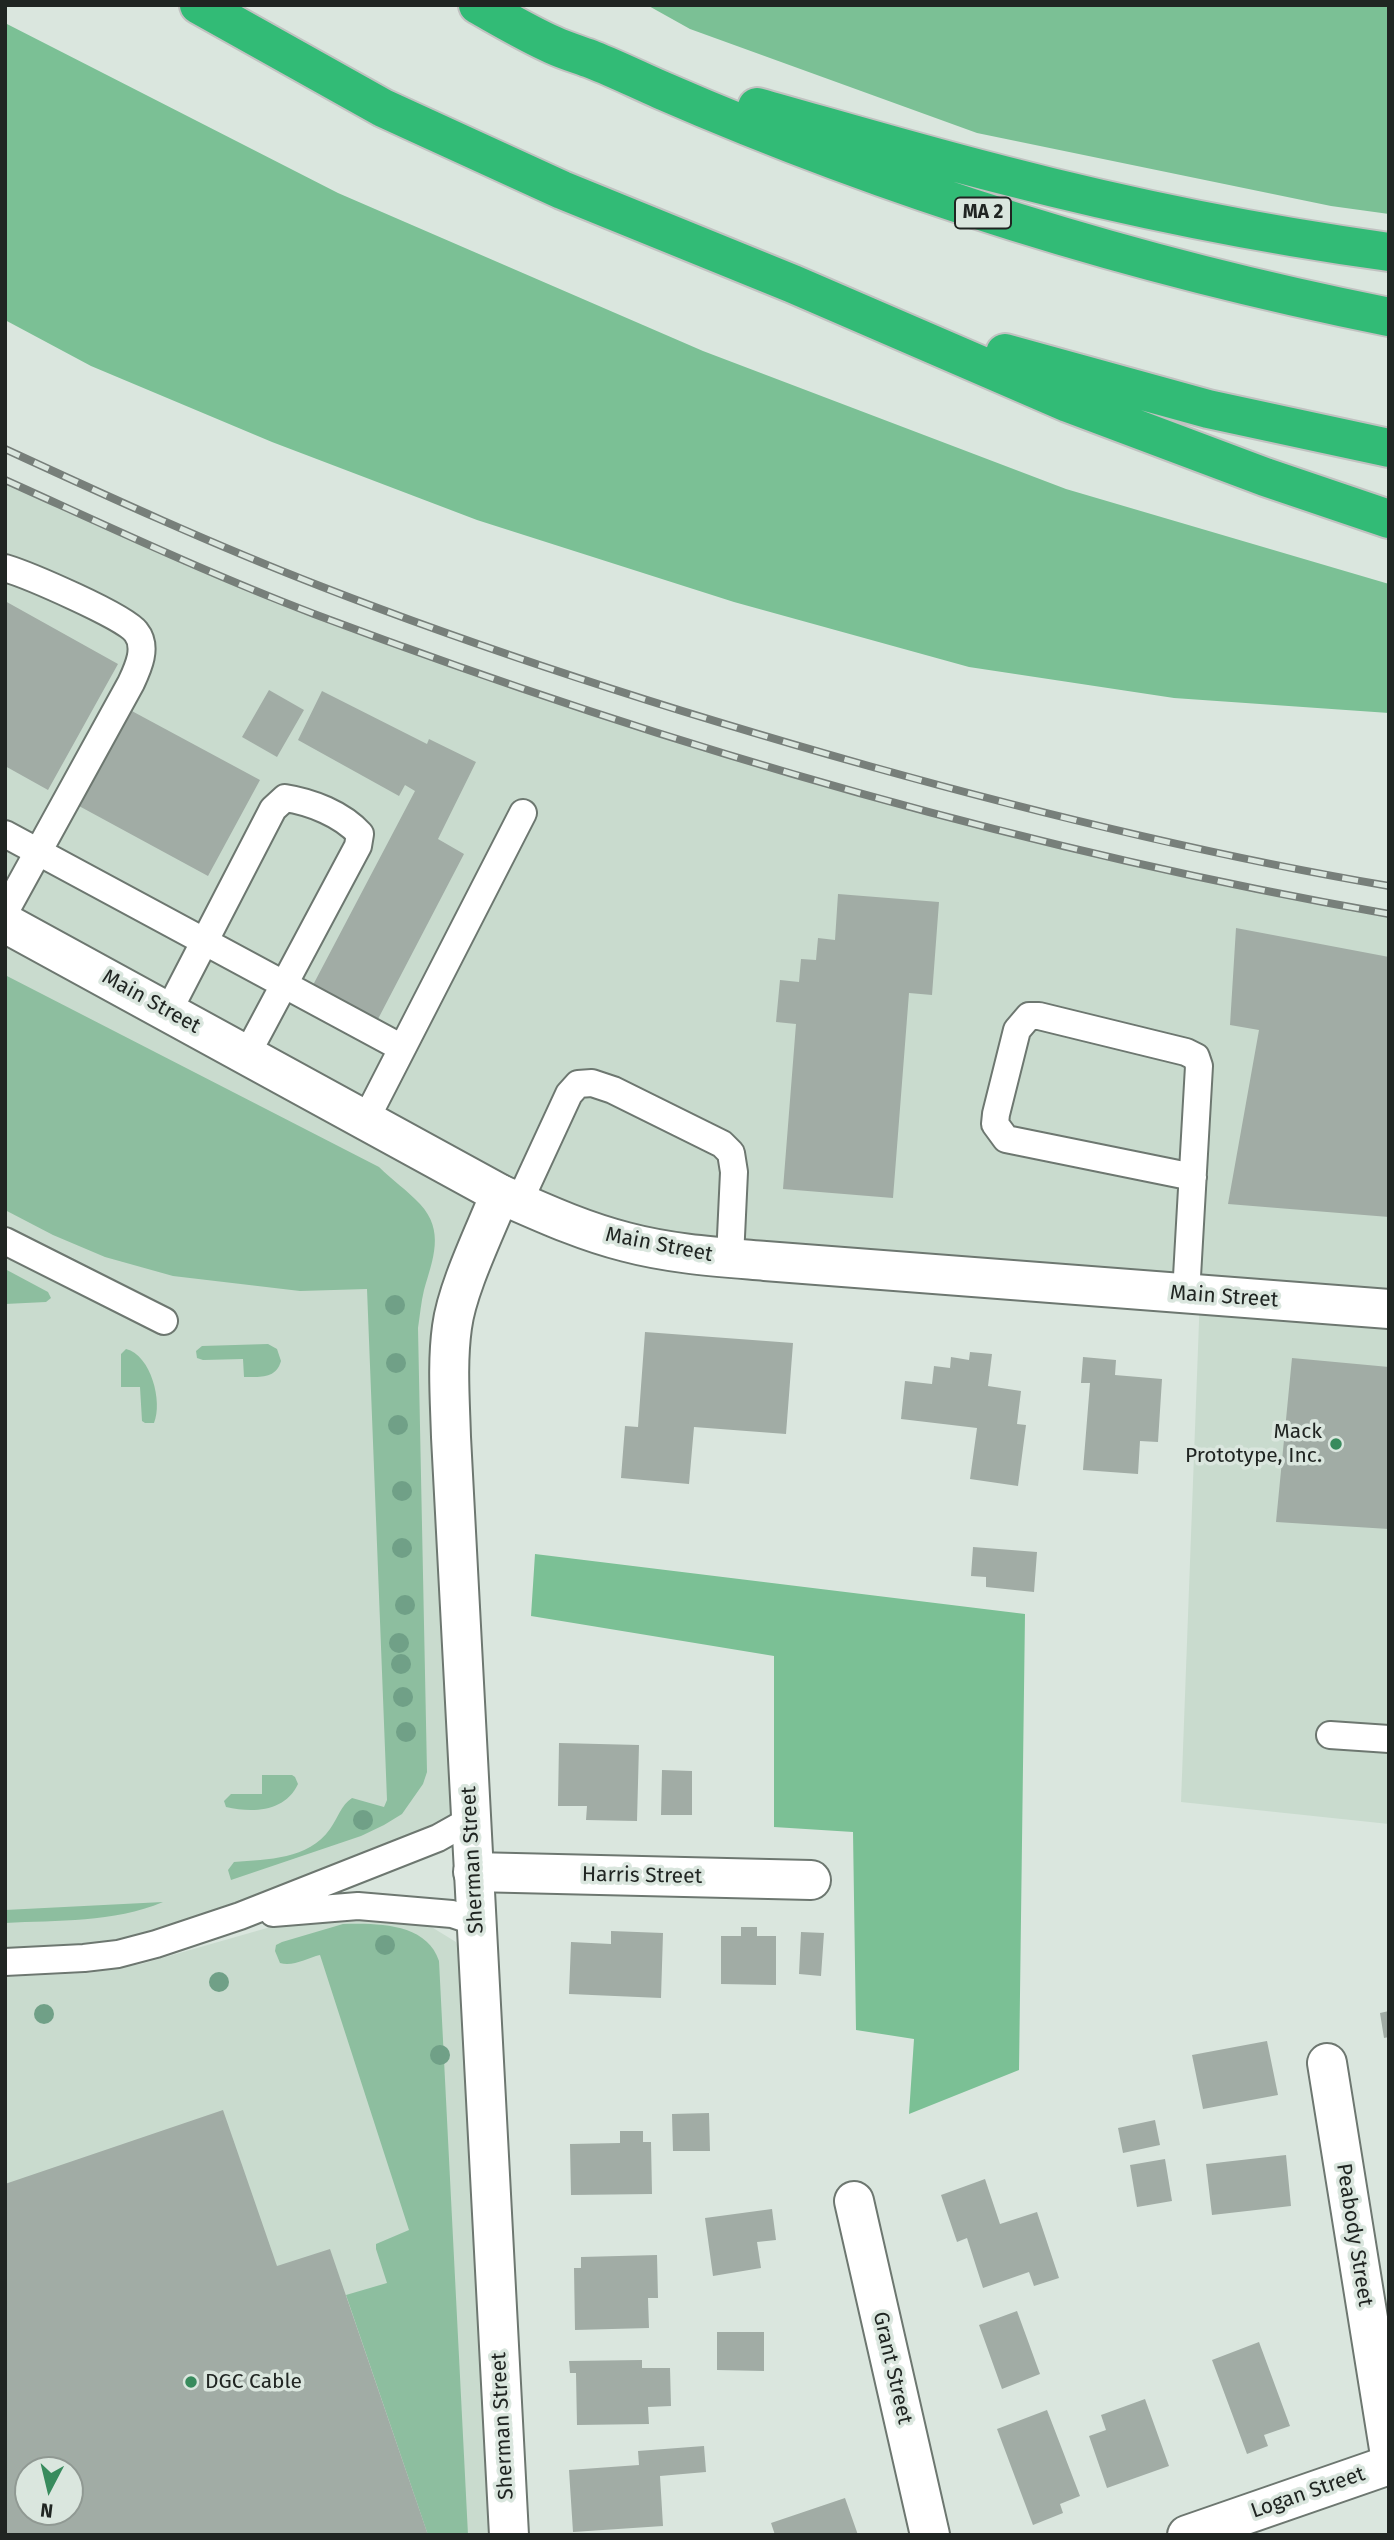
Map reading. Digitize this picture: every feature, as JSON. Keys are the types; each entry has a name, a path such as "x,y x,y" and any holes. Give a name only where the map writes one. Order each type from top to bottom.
{"highway":[{"path":"199,5 395,113 562,191 793,284 1068,403 1265,477 1389,519"},
{"name":"MA 2","path":"478,5 554,46 593,60 716,114 967,208 1226,281 1389,317"},
{"path":"593,60 1018,179 1186,218 1389,252"},
{"path":"793,284 1068,372 1208,409 1389,448"}],"street":[{"name":"Main Street","path":"5,923 509,1198 580,1228 627,1243 674,1252 730,1258 1389,1309"},
{"name":"Sherman Street","path":"509,1198 463,1288 452,1325 449,1360 509,2535"},
{"name":"Harris Street","path":"474,1872 811,1881"},
{"name":"Peabody Street","path":"1326,2063 1389,2449"},
{"name":"Grant Street","path":"854,2201 930,2535"},
{"name":"Logan Street","path":"1187,2535 1389,2465"}],"lane":[{"path":"5,568 29,576 122,621 136,632 141,644 140,664 131,683 5,912"},
{"path":"168,1012 273,809 285,797 303,800 350,822 360,834 358,846 247,1054"},
{"path":"366,1119 523,813"},
{"path":"5,834 402,1048"},
{"path":"1186,1294 1193,1177 1199,1066 1196,1057 1186,1052 1039,1016 1029,1016 1021,1023 996,1114 995,1124 1006,1139 1193,1177"},
{"path":"509,1198 569,1094 578,1084 592,1083 613,1090 722,1144 731,1153 734,1172 730,1258"},
{"path":"5,1241 164,1321"},
{"path":"1330,1735 1389,1740"},
{"path":"5,1962 118,1954 156,1944 240,1916 438,1838 463,1824 471,1816"},
{"path":"240,1916 358,1906 452,1914 476,1926"}],"shaded area":[{"path":"5,480 310,613 503,682 697,746 947,816 1073,848 1197,878 1389,914 1389,1824 1181,1802 1200,1295 765,1261 500,1194 463,1288 471,1816 209,1926 5,1962"},
{"path":"373,1915 425,1923 456,1942 464,1965 489,2535 5,2535 5,1977 89,1973 141,1964 267,1928 329,1918"}],"green space":[{"path":"647,5 1389,5 1389,214 1331,206 977,133 690,29"},
{"path":"5,23 338,193 703,351 1066,489 1389,584 1389,713 1174,698 969,667 734,602 477,520 272,442 91,366 5,320"},
{"path":"5,975 379,1167 420,1204 428,1214 435,1235 418,1328 427,1772 423,1784 402,1814 384,1825 361,1836 231,1880 228,1870 234,1862 286,1856 310,1847 330,1829 342,1808 352,1798 384,1807 387,1800 367,1289 300,1291 173,1276 105,1257 53,1235 5,1210"},
{"path":"5,1269 48,1292 51,1298 46,1302 5,1304"},
{"path":"268,1344 277,1349 281,1361 279,1367 267,1376 244,1377 243,1359 197,1358 196,1351 202,1346"},
{"path":"126,1349 142,1360 153,1380 157,1403 154,1423 142,1421 140,1387 121,1387 121,1354"},
{"path":"535,1554 1025,1614 1019,2070 909,2114 914,2039 856,2030 853,1832 774,1827 774,1656 531,1616"},
{"path":"262,1775 292,1775 298,1784 285,1800 277,1805 257,1810 226,1807 224,1801 231,1794 262,1794"},
{"path":"163,1902 125,1914 105,1917 5,1923 5,1910"},
{"path":"343,1924 385,1925 412,1932 433,1948 439,1961 468,2535 428,2535 346,2295 387,2283 376,2244 409,2230 320,1955 285,1964 280,1963 275,1951 276,1945 282,1942"}],"building":[{"path":"5,601 118,664 48,790 5,766"},
{"path":"269,690 304,710 277,757 242,737"},
{"path":"322,691 427,744 429,739 476,762 438,839 464,854 378,1019 313,985 415,791 405,785 399,796 298,740"},
{"path":"130,710 260,780 208,876 79,806"},
{"path":"838,894 939,902 932,995 909,993 893,1198 783,1189 796,1024 776,1022 780,980 799,982 801,959 816,960 818,938 835,940"},
{"path":"1236,928 1389,957 1389,1217 1228,1204 1259,1030 1230,1025"},
{"path":"645,1332 793,1343 786,1434 694,1427 689,1484 621,1478 625,1426 638,1427"},
{"path":"970,1352 992,1354 988,1386 1021,1391 1017,1424 1026,1425 1018,1486 970,1479 977,1428 901,1419 905,1381 932,1384 934,1366 950,1368 951,1357 969,1360"},
{"path":"1083,1357 1116,1360 1115,1375 1162,1379 1158,1442 1140,1441 1138,1474 1083,1470 1090,1383 1081,1383"},
{"name":"Mack Prototype, Inc.","path":"1292,1358 1389,1367 1389,1529 1276,1522"},
{"path":"973,1547 1037,1552 1034,1592 986,1587 986,1577 971,1576"},
{"path":"559,1743 639,1745 637,1821 586,1820 587,1806 558,1806"},
{"path":"662,1770 692,1771 692,1815 661,1815"},
{"path":"741,1927 757,1927 757,1936 776,1936 776,1985 721,1984 721,1936 741,1936"},
{"path":"611,1931 663,1933 661,1998 569,1994 571,1942 611,1944"},
{"path":"801,1932 824,1933 821,1976 799,1974"},
{"path":"1389,2011 1389,2037 1384,2038 1380,2013"},
{"path":"1267,2041 1278,2095 1203,2109 1192,2055"},
{"name":"DGC Cable","path":"223,2110 277,2266 330,2249 428,2535 5,2535 5,2184"},
{"path":"709,2113 710,2151 673,2151 672,2114"},
{"path":"1155,2120 1160,2145 1123,2153 1118,2128"},
{"path":"620,2131 643,2131 643,2142 651,2142 652,2194 571,2195 570,2144 620,2143"},
{"path":"1286,2155 1291,2206 1212,2215 1206,2164"},
{"path":"1165,2159 1172,2201 1137,2207 1130,2165"},
{"path":"985,2179 1000,2224 1037,2212 1059,2278 1034,2286 1029,2272 983,2288 967,2238 957,2242 941,2195"},
{"path":"772,2209 776,2240 757,2242 761,2268 713,2276 705,2218"},
{"path":"657,2255 658,2298 648,2298 649,2328 575,2330 574,2268 581,2268 581,2257"},
{"path":"1017,2311 1040,2374 1002,2389 979,2325"},
{"path":"717,2332 764,2332 764,2371 717,2370"},
{"path":"1259,2342 1290,2426 1264,2435 1268,2446 1247,2454 1212,2360"},
{"path":"642,2360 642,2368 670,2368 671,2406 648,2407 649,2424 577,2425 576,2373 570,2373 569,2361"},
{"path":"1145,2399 1169,2466 1107,2488 1089,2436 1106,2430 1101,2415"},
{"path":"1047,2410 1080,2496 1060,2504 1063,2513 1033,2525 997,2429"},
{"path":"704,2446 706,2472 660,2476 663,2526 573,2532 569,2470 639,2465 638,2451"},
{"path":"845,2498 858,2535 775,2535 771,2523"}],"railway":[{"path":"5,449 122,503 320,586 524,660 661,705 998,801 1192,848 1389,886"},
{"path":"5,480 197,566 314,614 445,662 710,749 844,789 980,825 1252,888 1389,914"}],"place":[{"name":"Mack Prototype, Inc.","path":"1336,1444"},
{"name":"DGC Cable","path":"191,2382"}]}
